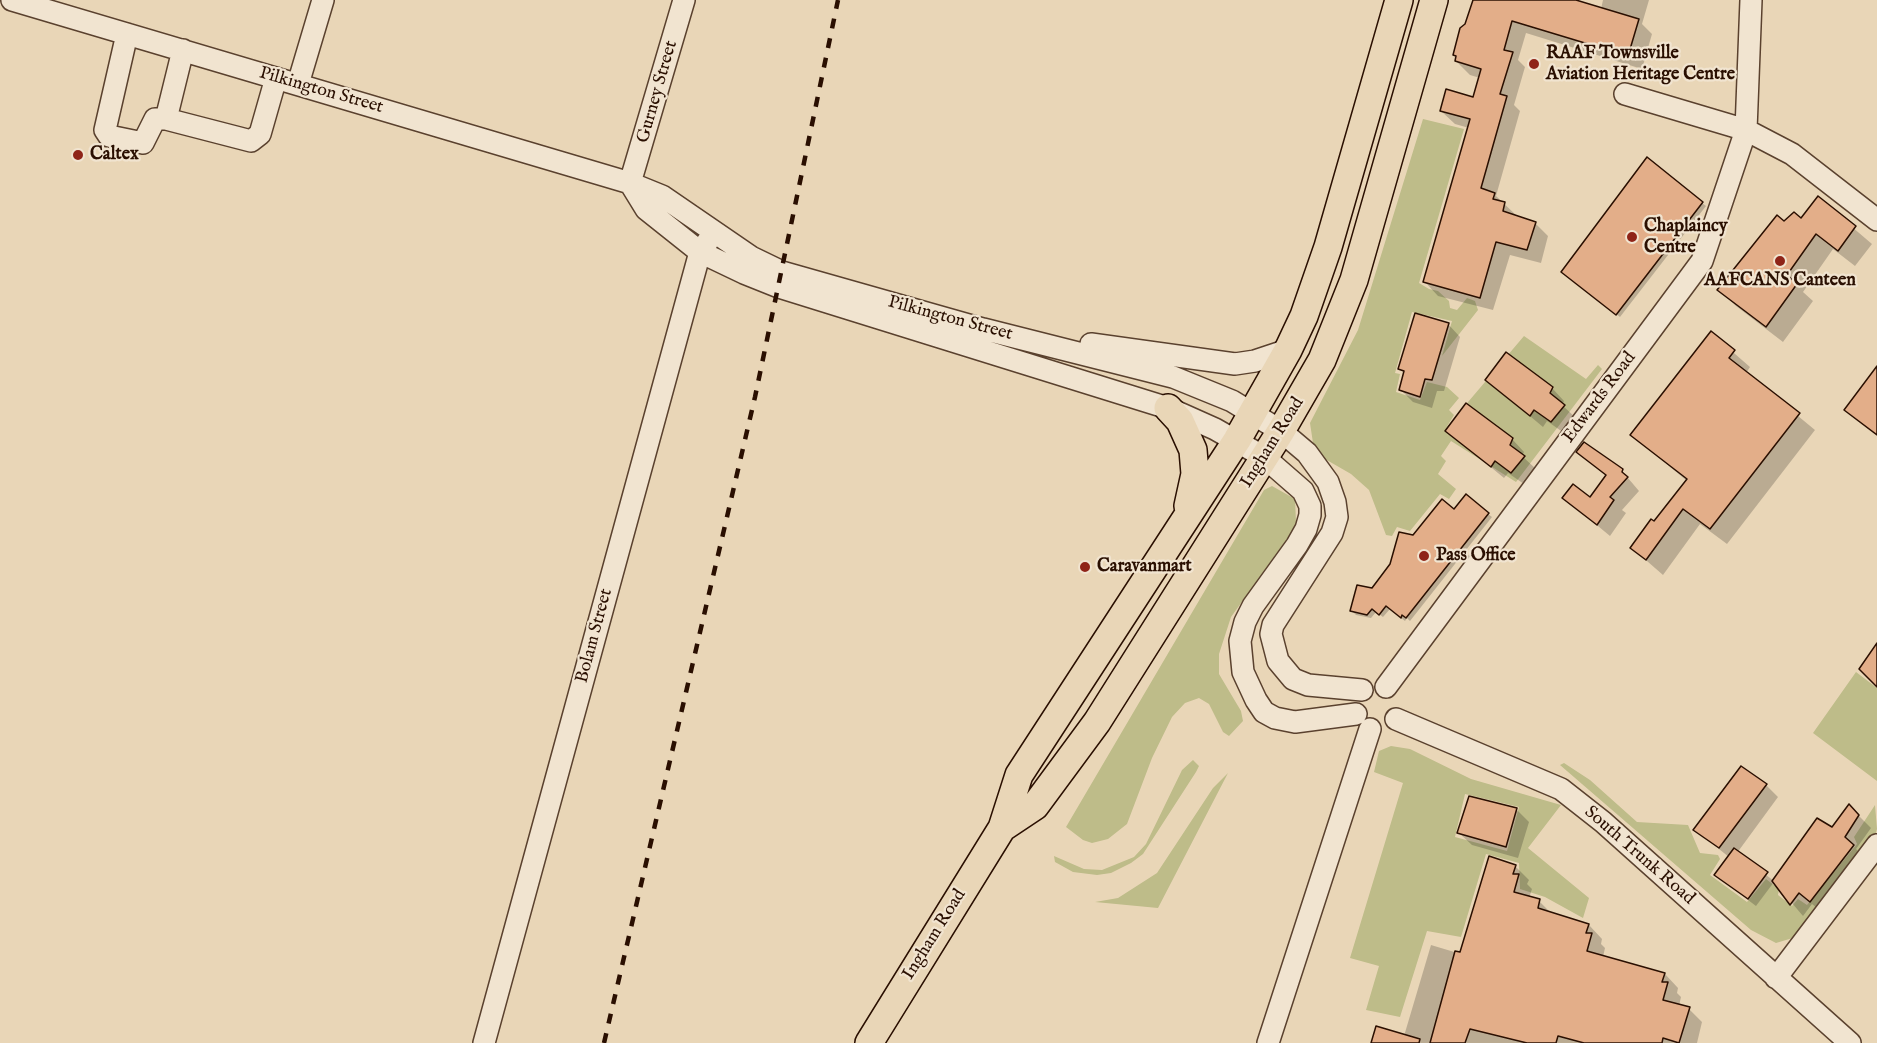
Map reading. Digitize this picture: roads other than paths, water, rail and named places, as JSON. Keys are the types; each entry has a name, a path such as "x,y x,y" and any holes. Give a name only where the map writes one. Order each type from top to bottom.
{"main road":[{"name":"Ingham Road","path":"869,1043 1002,828 1019,775 1237,440 1288,350 1304,316 1328,247 1399,0"},
{"name":"Ingham Road","path":"1002,828 1035,806 1097,722 1281,431 1322,360 1343,312 1434,0"},
{"path":"1168,408 1186,434 1195,462 1195,474 1184,522"}],"street":[{"name":"Pilkington Street","path":"12,0 630,183 662,196 751,257 782,272 983,329 1173,377 1218,394 1254,413 1281,431 1318,465 1328,482 1337,517 1332,533 1277,616 1271,634 1278,661 1293,679 1308,685 1362,690"},
{"path":"298,84 323,0"},
{"name":"Gurney Street","path":"630,183 684,0"},
{"name":"Edwards Road","path":"1386,687 1702,261 1746,130 1751,0"},
{"path":"127,34 105,130 109,136 143,143 155,118 251,141 260,134 276,78"},
{"path":"166,119 183,50"},
{"path":"1625,94 1746,130 1792,154 1877,220"},
{"name":"Pilkington Street","path":"630,183 646,209 700,252 779,287 1168,408 1237,440 1264,457 1303,491 1310,506 1310,515 1297,544 1253,606 1245,622 1240,641 1242,672 1256,700 1264,711 1275,718 1295,722 1363,721"},
{"name":"Bolam Street","path":"484,1043 700,252 714,232"},
{"path":"983,329 1235,364 1255,361 1288,350"},
{"path":"1370,686 1386,687 1393,691 1400,705 1396,719 1384,729 1363,721 1355,706 1362,690 1370,686"},
{"name":"South Trunk Road","path":"1396,719 1561,789 1603,822 1850,1043"},
{"path":"1268,1043 1363,721"},
{"path":"1776,978 1877,845"}],"railway":[{"path":"604,1043 755,397 838,0"}],"place":[{"name":"RAAF Townsville Aviation Heritage Centre","path":"1534,64"},
{"name":"Caltex","path":"78,155"},
{"name":"Chaplaincy Centre","path":"1632,237"},
{"name":"AAFCANS Canteen","path":"1780,261"},
{"name":"Pass Office","path":"1424,556"},
{"name":"Caravanmart","path":"1085,567"}]}
